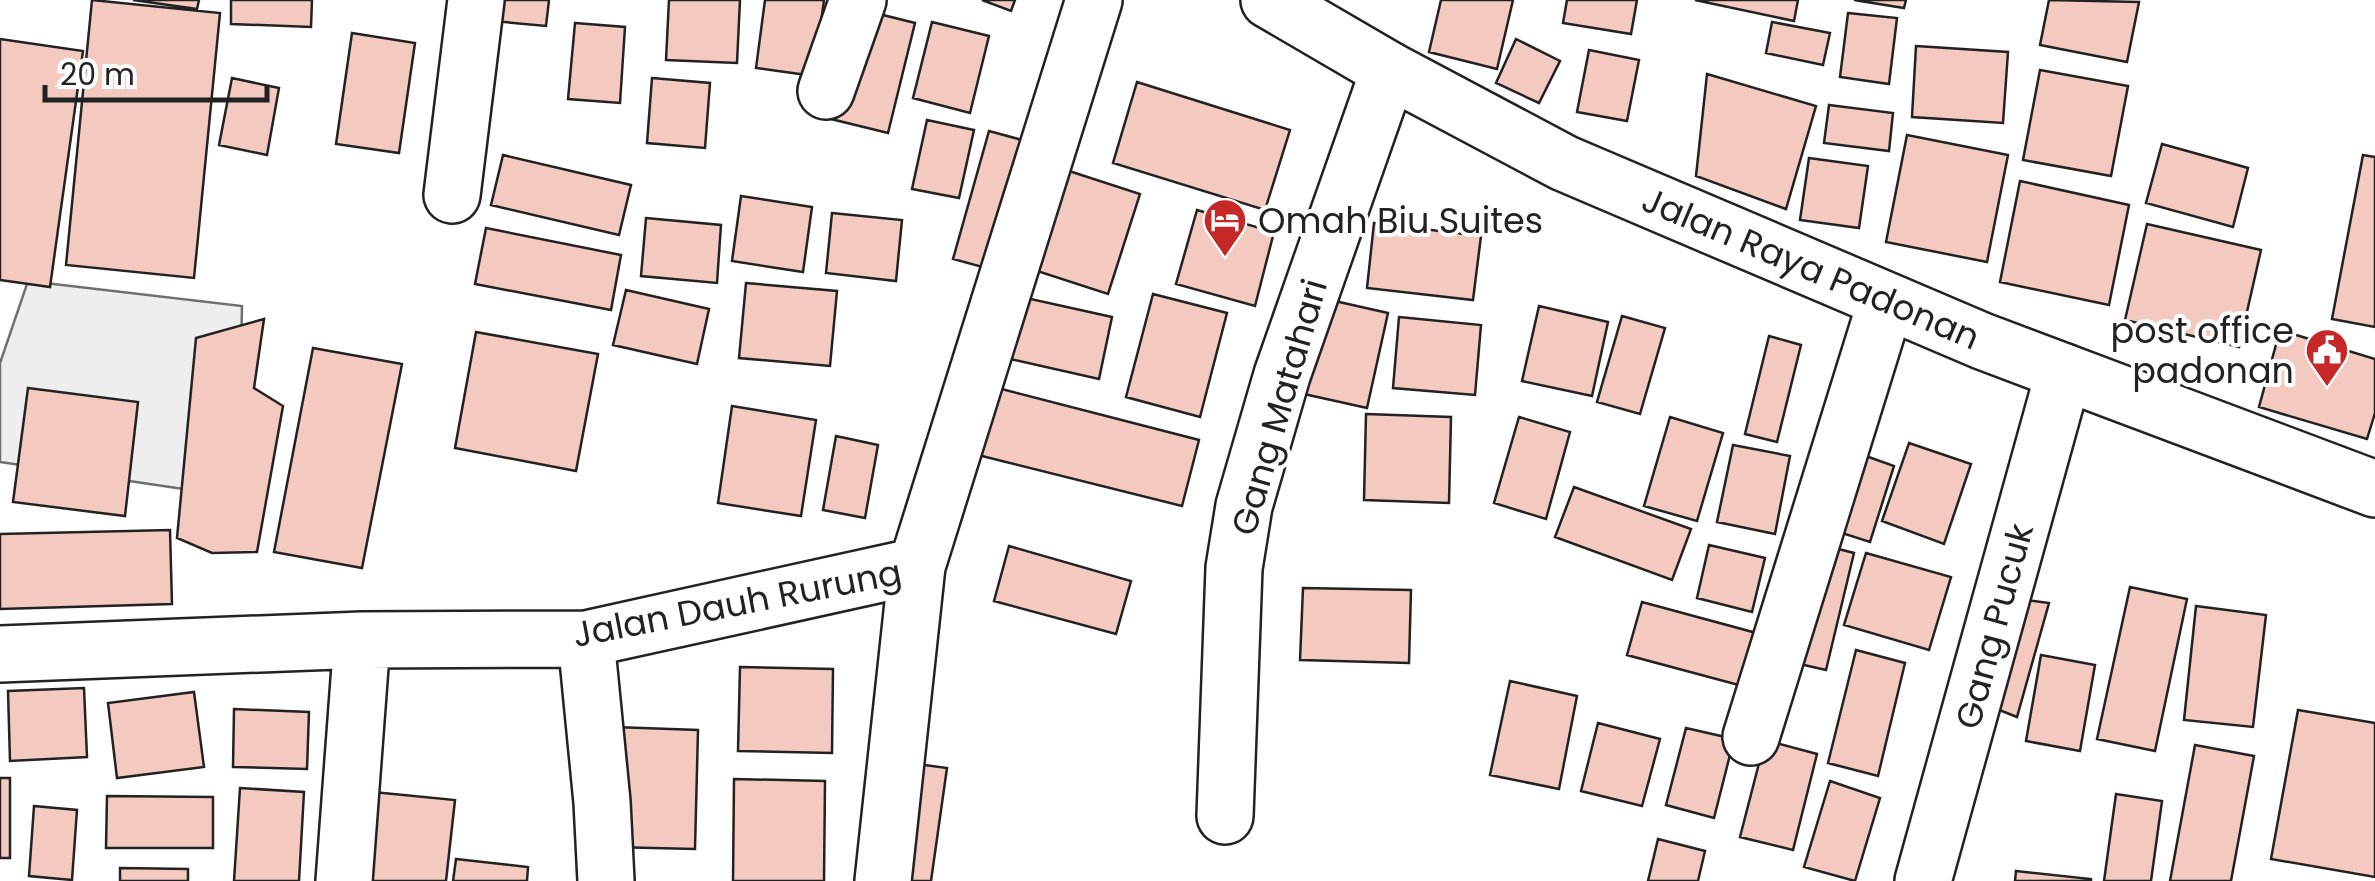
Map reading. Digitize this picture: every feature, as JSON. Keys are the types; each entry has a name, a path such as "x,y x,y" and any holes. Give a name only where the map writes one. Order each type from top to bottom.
{"street":[{"path":"452,195 476,0"},
{"path":"826,91 858,0"},
{"path":"917,566 1094,0"},
{"name":"Jalan Raya Padonan","path":"1269,0 1564,164 1886,302 2375,489"},
{"name":"Gang Matahari","path":"1226,816 1234,568 1244,506 1282,375 1389,70"},
{"path":"1751,737 1886,302"},
{"name":"Gang Pucuk","path":"1923,881 2064,372"},
{"name":"Jalan Dauh Rurung","path":"0,654 362,640 586,639 917,566 883,881"},
{"path":"586,639 606,881"},
{"path":"344,881 362,640"}],"shaded area":[{"path":"28,281 242,306 238,497 0,462 0,363"}],"building":[{"path":"92,0 220,13 194,278 66,265"},
{"path":"133,0 199,0 197,9"},
{"path":"231,0 312,0 311,27 231,24"},
{"path":"486,0 549,0 546,26 483,20"},
{"path":"669,0 740,0 737,63 666,60"},
{"path":"765,0 824,0 814,76 756,68"},
{"path":"982,0 1015,0 1011,11"},
{"path":"1441,0 1513,0 1497,69 1429,52"},
{"path":"1567,0 1637,0 1631,34 1563,23"},
{"path":"1695,0 1798,0 1794,21"},
{"path":"1854,0 1906,0 1904,8"},
{"path":"2049,0 2139,2 2127,62 2040,45"},
{"path":"859,9 915,23 888,133 831,119"},
{"path":"1848,13 1897,18 1889,84 1840,77"},
{"path":"932,22 989,36 970,113 913,98"},
{"path":"1772,22 1830,33 1823,65 1766,53"},
{"path":"575,23 625,27 620,103 568,99"},
{"path":"352,33 415,43 399,153 336,144"},
{"path":"0,39 83,51 50,287 0,280"},
{"path":"1516,39 1560,61 1539,103 1496,83"},
{"path":"1916,46 2008,52 2003,123 1912,117"},
{"path":"1589,50 1639,60 1627,121 1577,112"},
{"path":"2040,70 2128,86 2111,176 2023,160"},
{"path":"1707,74 1816,106 1786,209 1696,176"},
{"path":"232,78 279,88 267,155 219,145"},
{"path":"652,78 710,83 705,148 647,143"},
{"path":"1137,82 1290,130 1265,210 1113,163"},
{"path":"1829,105 1893,113 1889,151 1824,143"},
{"path":"927,120 974,130 959,198 912,189"},
{"path":"989,131 1033,143 997,271 953,259"},
{"path":"1907,135 2008,155 1987,262 1886,242"},
{"path":"2162,144 2248,168 2233,227 2146,203"},
{"path":"503,155 631,185 619,235 491,205"},
{"path":"2363,155 2375,157 2375,327 2332,319"},
{"path":"1809,158 1868,166 1859,228 1800,220"},
{"path":"1066,170 1140,194 1108,294 1034,270"},
{"path":"2020,181 2129,205 2109,305 2000,282"},
{"path":"741,196 812,207 803,272 732,261"},
{"name":"Omah Biu Suites","path":"1197,210 1274,232 1255,306 1176,284"},
{"path":"832,213 902,220 896,281 826,273"},
{"path":"646,218 721,225 717,283 641,276"},
{"path":"1374,223 1481,236 1473,300 1367,288"},
{"path":"2147,224 2261,250 2239,347 2125,320"},
{"path":"486,228 621,255 611,310 475,284"},
{"path":"746,283 837,291 830,366 739,358"},
{"path":"626,290 709,309 697,364 613,345"},
{"path":"1008,294 1112,317 1099,379 993,355"},
{"path":"1153,294 1227,313 1200,417 1126,397"},
{"path":"1326,299 1388,313 1367,408 1304,394"},
{"path":"1539,306 1608,322 1592,396 1522,381"},
{"path":"1622,316 1665,328 1640,414 1597,402"},
{"path":"1399,317 1481,325 1475,395 1393,388"},
{"path":"264,319 254,388 283,406 257,552 212,553 177,538 196,338"},
{"path":"2280,330 2375,359 2375,413 2367,439 2259,407"},
{"path":"476,332 598,354 576,471 455,448"},
{"path":"1769,336 1801,345 1777,442 1745,434"},
{"path":"313,348 402,364 362,568 274,552"},
{"path":"982,384 1199,440 1182,506 966,452"},
{"path":"28,388 138,402 125,516 13,502"},
{"path":"732,406 816,420 801,516 718,503"},
{"path":"1366,414 1451,417 1449,503 1364,500"},
{"path":"1519,417 1570,432 1546,519 1494,503"},
{"path":"1670,417 1723,433 1697,521 1644,506"},
{"path":"836,436 878,445 865,518 823,510"},
{"path":"1909,443 1971,464 1944,544 1882,521"},
{"path":"1733,445 1790,456 1775,534 1717,522"},
{"path":"1849,450 1894,466 1870,542 1823,527"},
{"path":"1574,487 1691,529 1672,580 1555,537"},
{"path":"170,530 172,604 0,609 0,534"},
{"path":"1819,544 1854,553 1826,670 1791,662"},
{"path":"1709,545 1765,558 1752,612 1697,598"},
{"path":"1009,546 1131,581 1116,634 994,601"},
{"path":"1866,553 1951,577 1929,650 1844,625"},
{"path":"2130,587 2187,599 2155,751 2097,739"},
{"path":"1303,588 1411,590 1409,663 1300,660"},
{"path":"2010,598 2049,603 2017,717 1979,702"},
{"path":"1642,602 1760,634 1746,687 1627,655"},
{"path":"2196,606 2266,615 2253,727 2184,720"},
{"path":"1856,650 1905,663 1878,776 1828,763"},
{"path":"2041,655 2095,665 2080,751 2026,741"},
{"path":"740,667 833,669 832,753 738,751"},
{"path":"1510,681 1577,696 1559,789 1490,775"},
{"path":"84,688 87,757 10,761 8,691"},
{"path":"194,692 204,767 117,778 108,703"},
{"path":"234,709 309,712 307,769 233,767"},
{"path":"2298,710 2375,723 2375,877 2271,859"},
{"path":"1598,723 1660,739 1642,806 1581,791"},
{"path":"614,727 698,730 695,849 611,847"},
{"path":"1686,728 1734,739 1714,818 1666,805"},
{"path":"1765,740 1817,754 1793,850 1740,837"},
{"path":"2195,745 2254,756 2231,881 2170,881"},
{"path":"910,763 947,768 931,881 894,881"},
{"path":"0,778 10,778 10,858 0,858"},
{"path":"734,779 825,781 824,881 733,881"},
{"path":"1830,781 1880,798 1855,881 1804,867"},
{"path":"240,788 304,792 299,881 234,881"},
{"path":"363,791 455,800 446,881 354,881"},
{"path":"2116,794 2162,801 2151,881 2104,881"},
{"path":"107,796 213,797 213,848 106,848"},
{"path":"34,806 77,810 72,880 29,876"},
{"path":"1658,839 1705,851 1698,881 1648,881"},
{"path":"456,859 528,867 527,881 453,881"},
{"path":"120,868 188,869 188,881 120,881"},
{"path":"2016,871 2091,879 2091,881 2015,881"}],"place":[{"name":"Omah Biu Suites","path":"1225,258"},
{"name":"post office padonan","path":"2327,388"}]}
